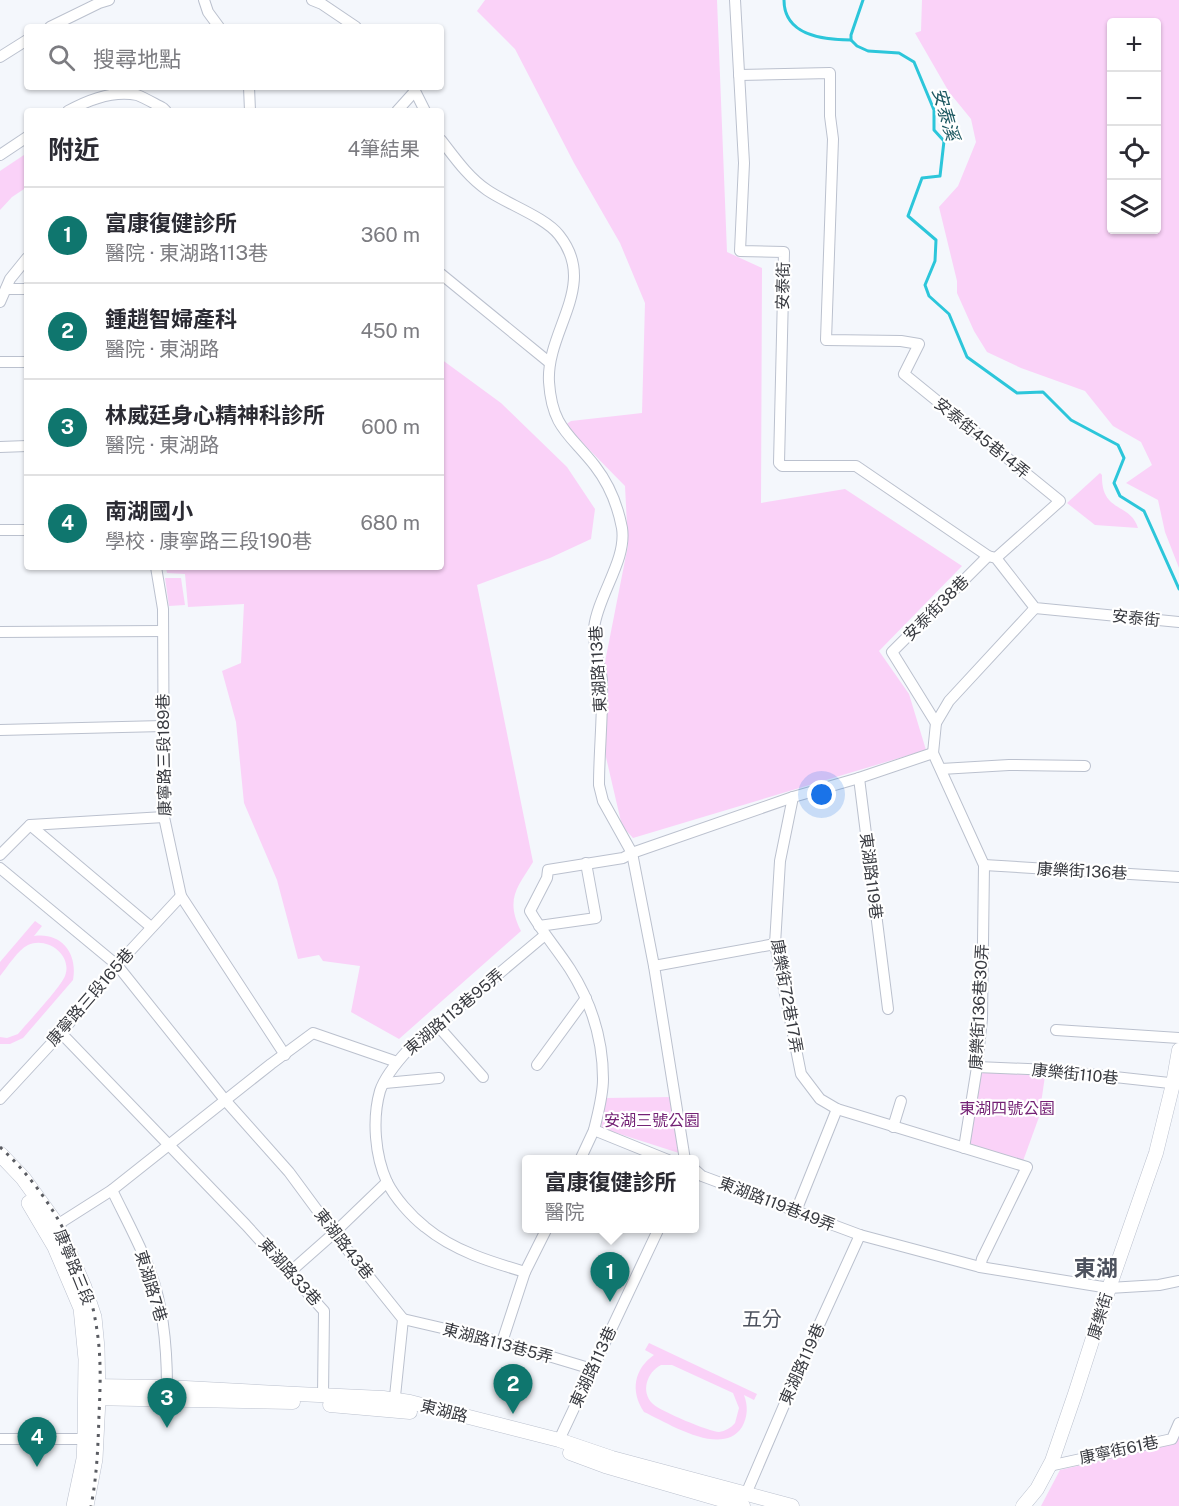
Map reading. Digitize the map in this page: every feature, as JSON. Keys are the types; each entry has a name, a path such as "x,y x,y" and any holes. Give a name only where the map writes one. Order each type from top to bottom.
{"main road":[{"name":"康寧路三段","path":"0,1154 23,1178 57,1225 84,1287 94,1317 97,1348 84,1459 74,1506"},
{"name":"康寧路三段","path":"0,1168 19,1189 38,1217 55,1247 81,1308 91,1392 95,1460 86,1506"}],"street":[{"path":"56,24 109,0"},
{"path":"204,0 208,12 217,24"},
{"name":"安泰街","path":"735,0 744,163 740,251 784,252 779,463 782,466 856,466 992,557"},
{"path":"320,1 352,24"},
{"path":"0,57 24,42"},
{"name":"安泰街45巷14弄","path":"739,75 830,73 830,116 833,139 826,339 901,341 919,344 904,374 1060,501 992,557"},
{"path":"249,90 250,108"},
{"path":"399,108 413,90"},
{"path":"414,90 424,108"},
{"path":"73,108 86,101 109,95 136,95 163,108"},
{"path":"0,154 24,138"},
{"name":"東湖路113巷","path":"444,144 463,168 486,189 548,224 560,235 573,261 574,279 571,302 550,363 548,379 550,397 562,428 606,482 614,500 622,531 621,550 596,617 594,630 602,680 599,785 603,801 632,853 654,966 684,1155"},
{"path":"0,302 10,279 24,262"},
{"path":"444,276 550,363"},
{"path":"6,289 24,289"},
{"path":"0,362 24,362"},
{"path":"0,447 24,446"},
{"path":"0,530 24,530"},
{"path":"984,865 933,753 936,723 949,701 1035,608 992,557"},
{"name":"安泰街38巷","path":"936,723 892,652 992,557"},
{"name":"康寧路三段189巷","path":"156,570 163,609 164,817 181,896 285,1055"},
{"name":"安泰街","path":"1035,608 1179,622"},
{"path":"0,642 0,632 163,631"},
{"path":"0,730 163,726"},
{"path":"582,1155 594,1130 603,1079 597,1028 586,998 570,969 530,911 547,878 548,870 623,858 793,797 933,753"},
{"path":"941,770 1009,765 1085,766"},
{"name":"東湖路119巷","path":"859,778 888,1009"},
{"name":"康樂街72巷17弄","path":"793,797 780,861 775,944 801,1074 820,1099 837,1109 1027,1167 980,1267"},
{"path":"0,855 30,825 164,817"},
{"path":"30,825 151,927"},
{"path":"542,931 596,918 586,863"},
{"name":"康樂街136巷","path":"984,865 1179,877"},
{"name":"康樂街136巷30弄","path":"964,1148 982,1019 984,865"},
{"name":"東湖路43巷","path":"0,868 117,965 225,1100 289,1172 402,1320"},
{"name":"康寧路三段165巷","path":"0,1099 62,1033 117,965 181,896"},
{"name":"東湖路113巷95弄","path":"525,1272 480,1259 427,1229 408,1211 387,1182 376,1134 380,1090 397,1062 542,931"},
{"path":"654,966 775,944"},
{"path":"537,1065 586,998"},
{"path":"437,1025 483,1077"},
{"path":"1056,1030 1179,1038"},
{"name":"東湖路33巷","path":"62,1033 246,1225 324,1311 323,1395"},
{"path":"57,1225 112,1190 313,1033 397,1062"},
{"name":"康樂街","path":"1023,1506 1037,1489 1049,1466 1089,1352 1156,1154 1176,1084 1179,1050"},
{"name":"康樂街110巷","path":"977,1067 1051,1070 1176,1084"},
{"path":"385,1083 440,1078"},
{"path":"893,1127 902,1101"},
{"path":"796,1211 837,1109"},
{"path":"594,1130 656,1155"},
{"name":"東湖路119巷49弄","path":"699,1174 860,1235 980,1267 1109,1288 1179,1281"},
{"path":"290,1272 387,1182"},
{"name":"東湖路7巷","path":"112,1190 150,1273 162,1316 167,1354 167,1387"},
{"path":"502,1342 525,1272 544,1233"},
{"name":"東湖路113巷","path":"559,1440 657,1233"},
{"name":"東湖路119巷","path":"744,1500 809,1347 860,1235"},
{"path":"394,1405 402,1320"},
{"name":"東湖路113巷5弄","path":"402,1320 502,1342 592,1369"},
{"name":"東湖路","path":"91,1392 167,1387 323,1395 394,1405 406,1411 555,1448 714,1503 744,1500"},
{"name":"東湖路","path":"91,1392 296,1402 394,1405 410,1402 559,1440 744,1500 792,1506"},
{"name":"康寧街61巷","path":"1049,1466 1172,1439 1179,1423"},
{"path":"0,1438 85,1439"}],"green space":[{"path":"485,0 717,0 727,252 762,268 761,503 845,489 962,566 879,651 909,694 926,750 633,838 622,826 605,753 605,662 628,545 625,486 565,425 571,421 642,413 645,303 620,243 574,163 515,49 477,11"},
{"path":"922,0 1179,0 1179,568 1165,532 1158,500 1126,483 1152,465 1141,442 1113,426 1085,391 1021,368 987,352 974,331 957,293 957,281 939,207 958,186 976,142 971,119 949,92 915,33 921,31"},
{"path":"24,155 24,189 12,197 0,210 0,171"},
{"path":"444,361 501,403 567,467 595,509 591,539 550,558 477,585 533,862 515,894 514,910 521,931 399,1039 351,1012 360,966 323,961 319,955 298,959 277,880 244,803 236,722 222,671 241,663 244,604 188,607 185,574 167,573 166,570 444,570"},
{"path":"1100,473 1106,496 1129,514 1138,528 1095,525 1067,503"},
{"path":"165,578 181,578 185,605 169,606"},
{"path":"35,921 42,926 34,936 52,937 66,946 73,961 73,980 23,1038 10,1044 0,1044 0,1037 7,1038 18,1034 65,976 65,961 57,949 43,943 35,943 21,951 0,976 0,962"},
{"name":"東湖四號公園","path":"979,1071 1045,1076 1039,1117 1023,1161 968,1143"},
{"name":"安湖三號公園","path":"672,1097 682,1154 601,1128 606,1098"},
{"path":"649,1343 757,1394 754,1400 744,1395 747,1411 742,1427 733,1436 709,1439 680,1430 644,1412 637,1396 636,1381 642,1367 654,1355 645,1350","holes":["661,1365 672,1365 733,1393 739,1408 735,1423 723,1431 714,1431 675,1416 653,1404 646,1388 649,1377"]},
{"path":"1179,1436 1179,1506 1041,1506 1060,1470 1176,1443"}],"waterway":[{"path":"784,0 786,12 791,21 807,34 829,39 851,40"},
{"name":"安泰溪","path":"863,0 851,40 868,51 899,53 914,62 934,110 934,130 944,141 940,176 922,178 908,216 936,240 935,261 925,285 929,296 949,314 967,357 1017,393 1043,392 1071,420 1118,445 1124,458 1114,483 1120,496 1144,511 1179,589"}],"railway":[{"path":"0,1147 38,1189 68,1238 79,1264 95,1318 99,1347 100,1398 97,1461 91,1506"}],"place":[{"name":"富康復健診所","path":"610,1302"},
{"name":"鍾趙智婦產科","path":"513,1414"},
{"name":"林威廷身心精神科診所","path":"167,1428"},
{"name":"南湖國小","path":"37,1467"}],"district":[{"name":"東湖","path":"1096,1268"},
{"name":"五分","path":"762,1319"}]}
